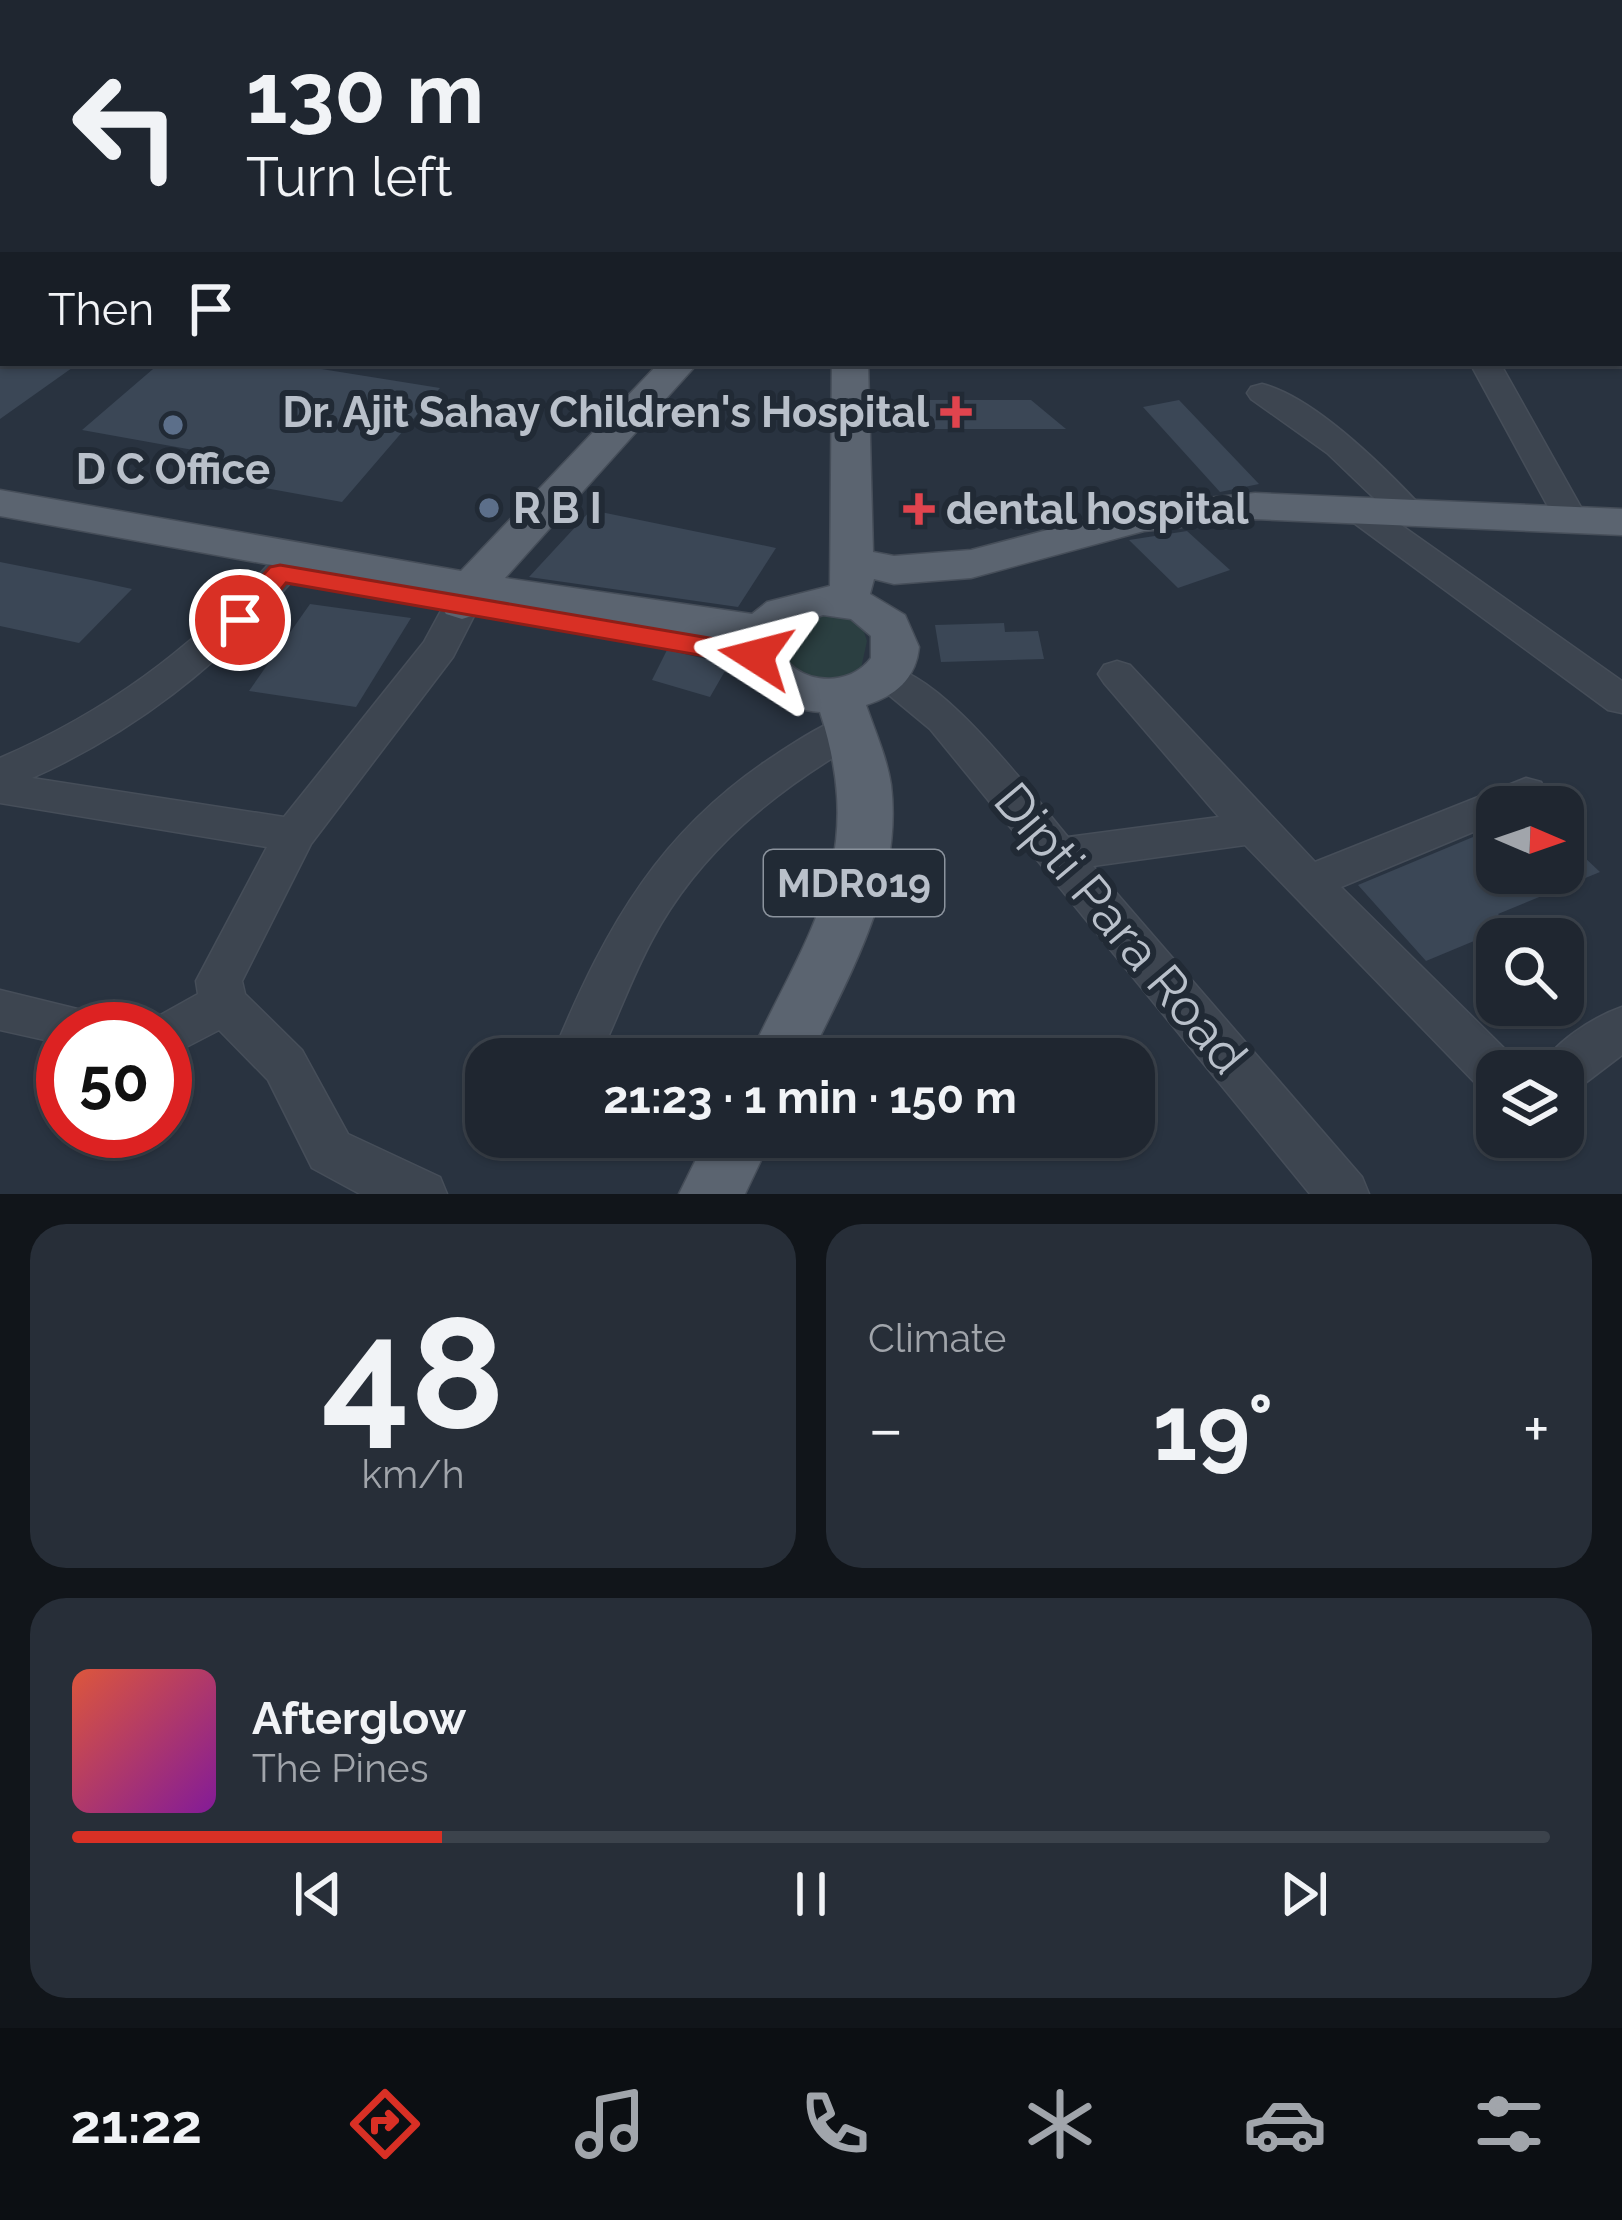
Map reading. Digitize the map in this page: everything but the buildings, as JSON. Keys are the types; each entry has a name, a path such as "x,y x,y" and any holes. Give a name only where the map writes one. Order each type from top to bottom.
{"main road":[{"path":"466,595 677,366"},
{"path":"850,366 850,538 858,591"},
{"path":"0,503 466,595 758,643"},
{"path":"858,700 785,687 766,673 758,643 774,615 858,591 917,584 971,564 1142,518 1200,509 1355,508 1622,522"},
{"path":"0,519 280,573 466,595"},
{"name":"MDR019","path":"788,1038 826,961 863,847 866,789 858,700 897,659 898,641 858,591"},
{"path":"712,1194 730,1158"}],"street":[{"path":"1487,366 1570,518"},
{"path":"1262,393 1315,424 1373,473 1406,510"},
{"path":"1355,508 1622,700"},
{"path":"0,775 83,736 172,682 212,650 280,573"},
{"path":"421,1194 391,1184 330,1151 285,1065 224,1003 219,981 294,835 440,648 466,595"},
{"path":"1117,674 1254,828 1476,1052"},
{"path":"583,1038 593,1012 677,864 748,797 807,752 858,700"},
{"name":"Dipti Para Road","path":"858,700 944,718 1342,1194"},
{"path":"0,788 294,835"},
{"path":"1307,883 1476,814"},
{"path":"1062,854 1254,828"},
{"path":"192,1021 224,1003"},
{"path":"0,1010 36,1018"},
{"path":"1584,1056 1622,1028"}],"green space":[{"path":"814,615 843,615 861,623 867,641 860,673 813,688 778,654 782,636"}],"place":[{"name":"Dr. Ajit Sahay Children's Hospital","path":"956,412"},
{"name":"D C Office","path":"173,425"},
{"name":"R B I","path":"489,508"},
{"name":"dental hospital","path":"919,509"}],"route":[{"path":"240,620 280,573 756,656"}]}
